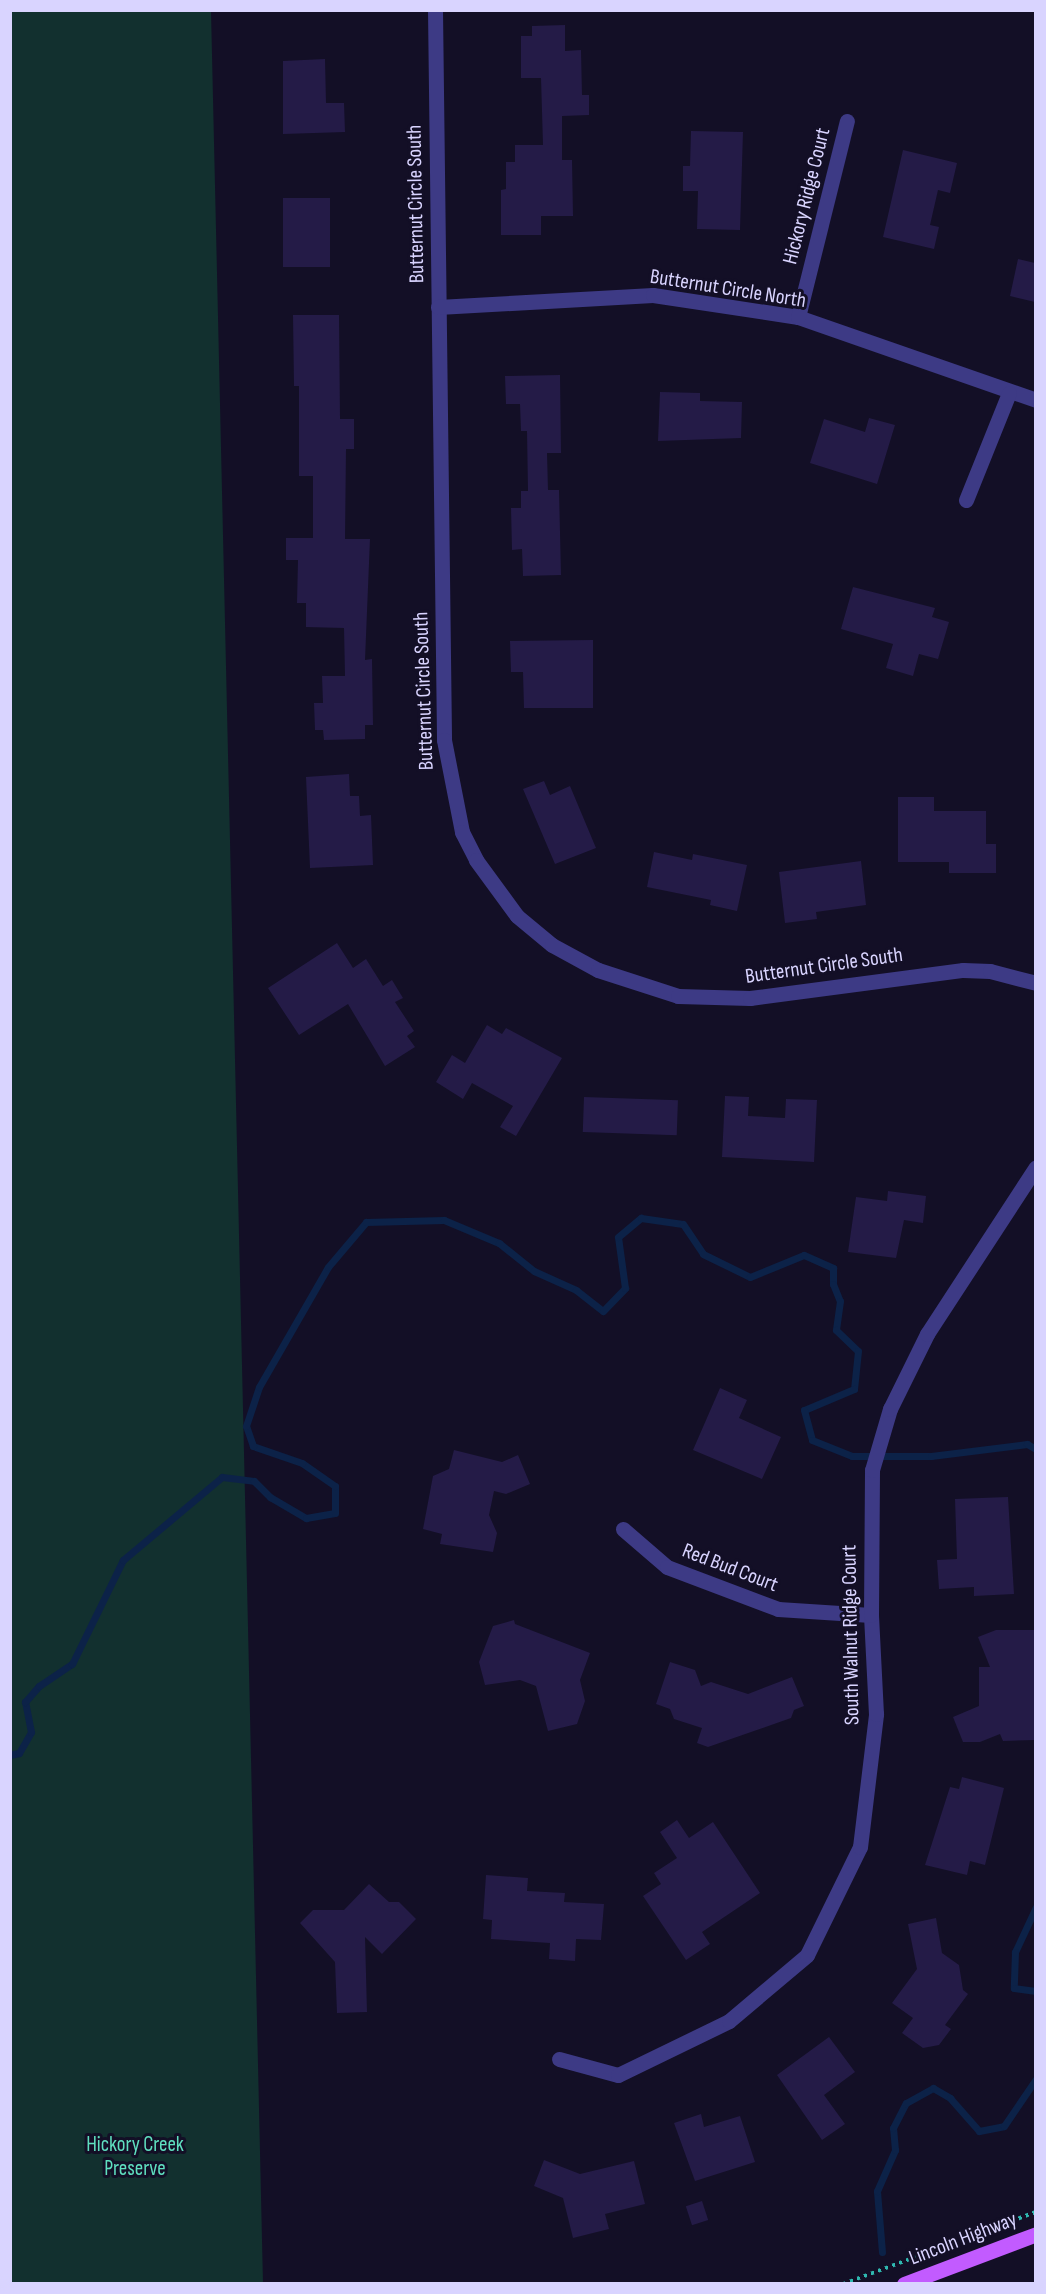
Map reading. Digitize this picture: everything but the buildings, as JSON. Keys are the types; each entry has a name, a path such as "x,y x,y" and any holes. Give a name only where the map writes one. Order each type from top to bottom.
{"main road":[{"name":"Lincoln Highway","path":"904,2283 1035,2234"}],"street":[{"name":"Butternut Circle South","path":"435,10 444,740 462,832 476,860 517,916 552,945 598,970 678,996 750,998 963,970 990,971 1035,983"},
{"name":"Hickory Ridge Court","path":"798,317 847,121"},
{"name":"Butternut Circle North","path":"438,307 653,295 798,317 1009,393 1035,400"},
{"path":"966,500 1009,393"},
{"name":"South Walnut Ridge Court","path":"559,2059 618,2075 729,2020 807,1955 860,1847 876,1714 871,1615 872,1470 890,1409 927,1334 1035,1167"},
{"name":"Red Bud Court","path":"623,1529 668,1567 778,1609 871,1615"}],"path":[{"path":"843,2283 1035,2212"}],"green space":[{"name":"Hickory Creek Preserve","path":"11,10 211,11 263,2283 11,2283"}],"waterway":[{"path":"10,1755 19,1753 31,1732 25,1702 39,1686 72,1664 123,1560 222,1477 254,1481 270,1497 306,1518 335,1513 335,1486 302,1463 253,1446 246,1426 259,1387 328,1267 366,1222 444,1220 499,1243 534,1271 576,1290 603,1311 625,1288 618,1237 641,1218 683,1224 703,1254 750,1277 804,1255 833,1268 833,1284 840,1301 836,1330 858,1351 854,1389 804,1410 812,1440 852,1456 931,1456 1027,1444 1036,1449"},
{"path":"1036,1907 1015,1952 1014,1988 1036,1991"},
{"path":"882,2252 877,2191 895,2150 893,2128 906,2103 933,2088 950,2098 979,2131 1004,2126 1036,2079"}]}
